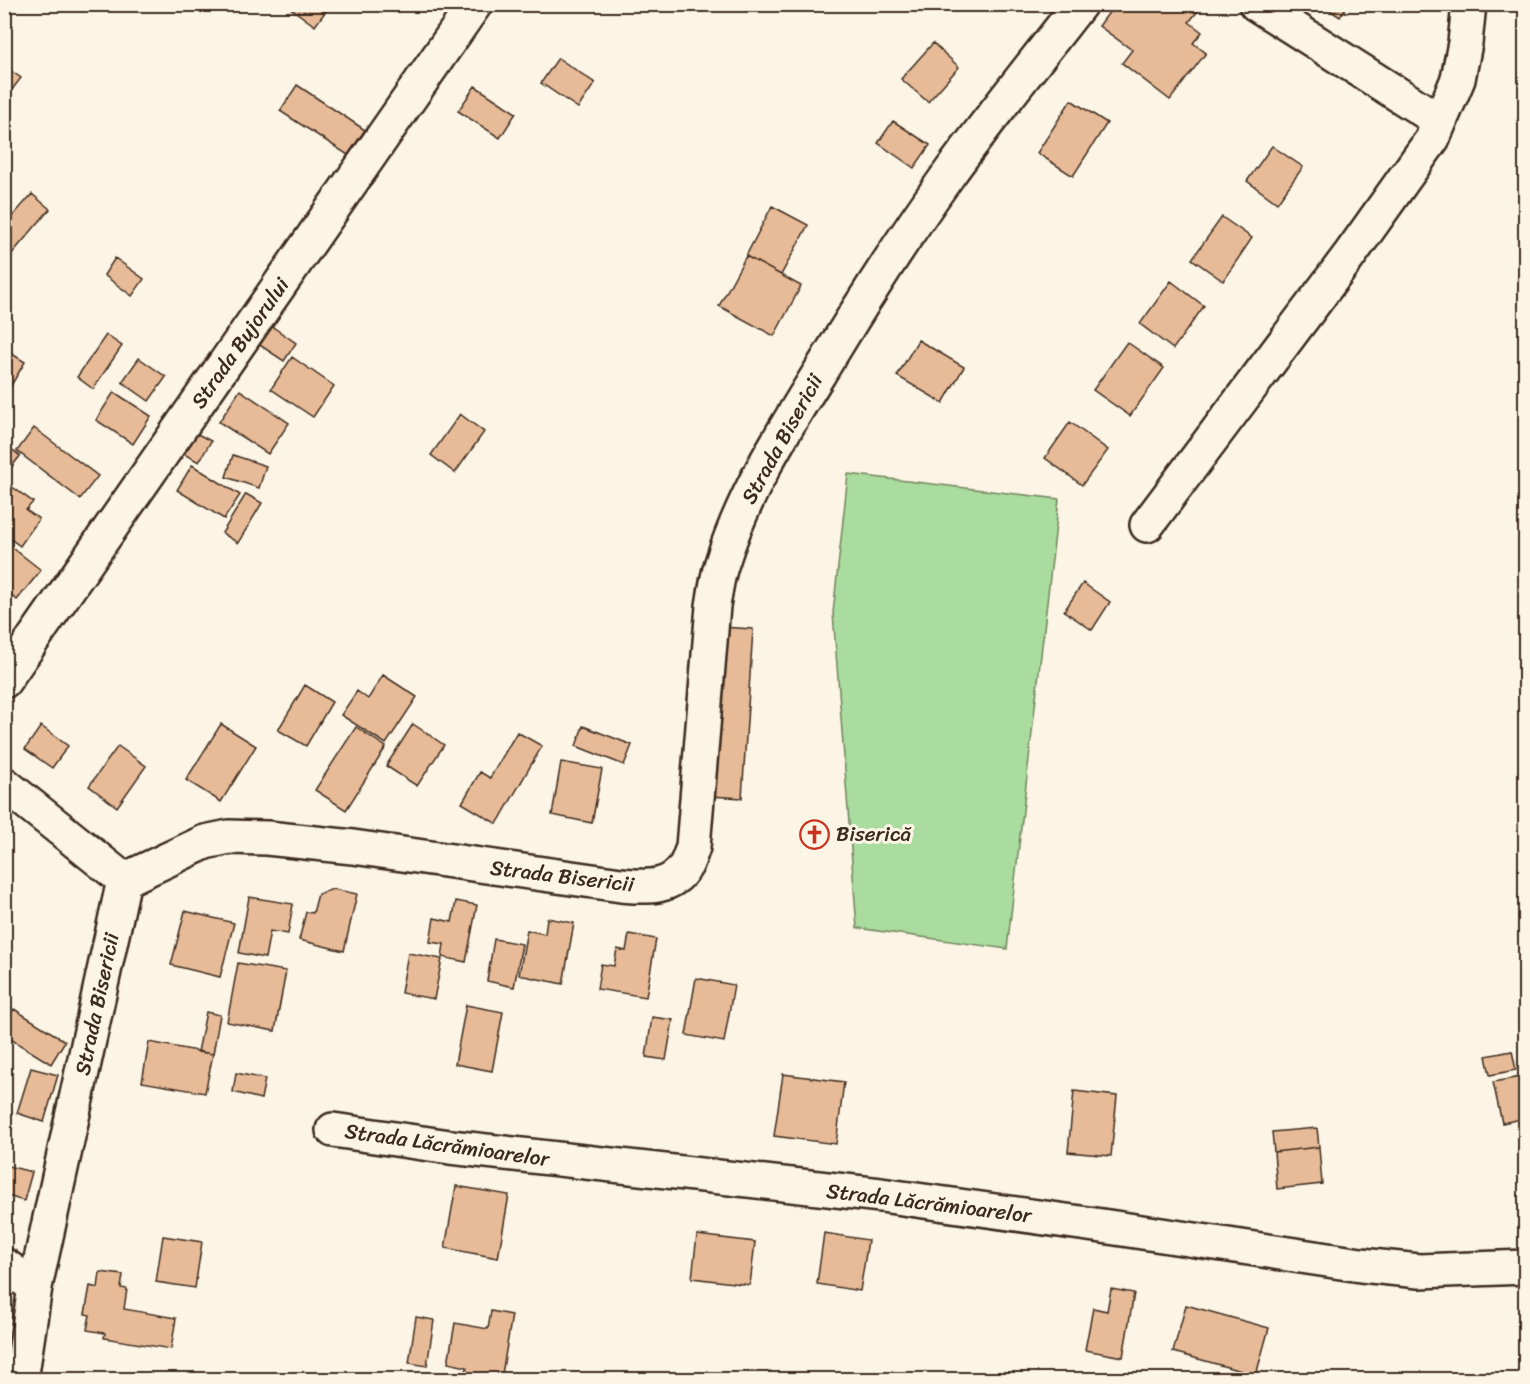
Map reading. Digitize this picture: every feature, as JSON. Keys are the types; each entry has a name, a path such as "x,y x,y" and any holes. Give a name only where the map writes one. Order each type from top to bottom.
{"street":[{"name":"Strada Bujorului","path":"4,681 475,4"},
{"name":"Strada Bisericii","path":"21,1380 35,1287 124,880 205,842 229,837 267,838 353,847 621,885 645,887 663,884 674,879 685,865 693,847 713,606 720,567 737,521 795,412 890,261 951,172 1080,4"},
{"path":"1256,4 1432,116 1436,125 1433,138"},
{"path":"1148,525 1349,256 1433,138 1458,79 1469,4"},
{"path":"4,784 124,880"},
{"name":"Strada Lăcrămioarelor","path":"333,1130 450,1148 882,1196 1361,1265 1419,1271 1526,1267"},
{"path":"4,1265 35,1287"}],"green space":[{"path":"848,474 1059,499 1007,949 857,928 833,613"}],"building":[{"path":"285,4 329,4 330,5 315,26"},
{"path":"1115,4 1142,4 1146,8 1148,4 1169,6 1170,4 1189,4 1198,11 1189,22 1202,32 1193,43 1206,53 1170,100 1122,63 1132,50 1099,26"},
{"path":"1320,4 1348,4 1340,17"},
{"path":"933,43 959,67 928,102 901,79"},
{"path":"558,58 595,83 578,108 541,83"},
{"path":"4,66 21,78 4,100"},
{"path":"297,85 365,130 348,155 280,111"},
{"path":"475,86 516,113 500,138 458,111"},
{"path":"1071,100 1107,123 1073,176 1037,153"},
{"path":"893,121 930,145 914,168 878,143"},
{"path":"1272,146 1303,167 1277,203 1247,181"},
{"path":"32,194 50,209 4,263 4,226"},
{"path":"772,206 808,225 781,275 746,256"},
{"path":"1222,217 1252,238 1223,281 1192,259"},
{"path":"746,256 801,286 774,336 719,306"},
{"path":"115,258 144,279 132,296 104,275"},
{"path":"1171,281 1204,306 1173,349 1140,324"},
{"path":"267,323 296,343 284,361 255,342"},
{"path":"106,335 122,346 93,389 77,377"},
{"path":"918,340 964,367 943,403 897,376"},
{"path":"1127,342 1164,368 1130,416 1093,390"},
{"path":"4,349 25,362 6,394 4,393"},
{"path":"292,357 334,386 313,417 271,389"},
{"path":"139,358 166,377 149,401 122,382"},
{"path":"240,390 289,423 268,454 219,422"},
{"path":"114,392 151,416 133,444 96,420"},
{"path":"460,414 484,432 455,473 431,455"},
{"path":"1070,422 1108,450 1082,485 1045,458"},
{"path":"34,428 98,476 80,499 17,451"},
{"path":"188,429 211,441 199,462 176,450"},
{"path":"4,443 20,456 6,474 4,472"},
{"path":"233,455 266,466 259,488 226,477"},
{"path":"192,465 240,495 224,519 177,490"},
{"path":"4,481 33,502 26,510 39,519 20,546 4,534"},
{"path":"246,494 262,503 238,543 222,533"},
{"path":"4,541 41,570 17,600 4,590"},
{"path":"1083,583 1110,602 1092,630 1064,611"},
{"path":"721,627 753,629 742,798 710,796"},
{"path":"383,675 417,697 386,744 341,715 357,691 368,699"},
{"path":"305,685 332,702 306,746 278,730"},
{"path":"221,724 256,746 221,802 186,780"},
{"path":"413,724 444,745 417,786 386,766"},
{"path":"41,726 68,746 52,768 25,749"},
{"path":"583,726 632,745 624,765 576,746"},
{"path":"356,727 386,747 346,810 315,790"},
{"path":"517,732 542,746 497,824 462,803 480,772 490,778"},
{"path":"118,746 146,766 117,807 89,786"},
{"path":"561,762 602,769 592,823 552,815"},
{"path":"333,889 357,894 344,951 299,940 306,912 313,913 318,894"},
{"path":"249,897 293,904 288,934 270,931 265,958 239,953"},
{"path":"456,901 477,905 466,962 442,957 444,944 430,942 434,918 452,922"},
{"path":"185,911 234,923 220,977 171,965"},
{"path":"547,918 574,923 563,984 519,975 527,930 545,934"},
{"path":"629,934 656,939 646,997 597,989 601,964 614,966 617,949 626,951"},
{"path":"494,939 522,944 514,987 487,981"},
{"path":"408,953 442,959 434,999 401,993"},
{"path":"238,963 286,971 275,1031 227,1022"},
{"path":"696,978 734,985 724,1042 686,1035"},
{"path":"466,1005 503,1012 492,1071 455,1064"},
{"path":"14,1009 65,1041 51,1064 4,1035 4,1025"},
{"path":"206,1012 220,1015 213,1054 198,1052"},
{"path":"652,1017 673,1020 666,1060 646,1057"},
{"path":"149,1042 213,1054 205,1093 142,1082"},
{"path":"1512,1051 1516,1070 1490,1075 1486,1056"},
{"path":"31,1068 58,1075 44,1122 17,1113"},
{"path":"236,1073 265,1079 261,1099 233,1092"},
{"path":"783,1074 844,1082 836,1144 774,1136"},
{"path":"1526,1076 1526,1118 1502,1123 1493,1082"},
{"path":"1074,1091 1117,1096 1111,1156 1068,1152"},
{"path":"1317,1128 1319,1147 1274,1152 1272,1132"},
{"path":"1319,1147 1322,1184 1277,1189 1274,1152"},
{"path":"4,1165 32,1172 24,1201 4,1195"},
{"path":"456,1186 509,1195 498,1258 445,1248"},
{"path":"824,1233 868,1240 860,1291 817,1284"},
{"path":"697,1235 755,1242 750,1285 692,1278"},
{"path":"163,1236 202,1242 195,1288 156,1282"},
{"path":"100,1272 123,1275 121,1288 127,1289 124,1309 176,1318 171,1349 104,1338 105,1333 87,1330 90,1315 85,1314 90,1286 98,1288"},
{"path":"1111,1289 1134,1293 1123,1357 1085,1350 1093,1308 1107,1311"},
{"path":"1186,1305 1269,1328 1256,1375 1173,1352"},
{"path":"491,1311 512,1315 501,1380 465,1380 467,1367 448,1363 455,1323 488,1329"},
{"path":"416,1317 434,1320 427,1366 409,1363"}],"place":[{"name":"Biserică","path":"815,834"}]}
